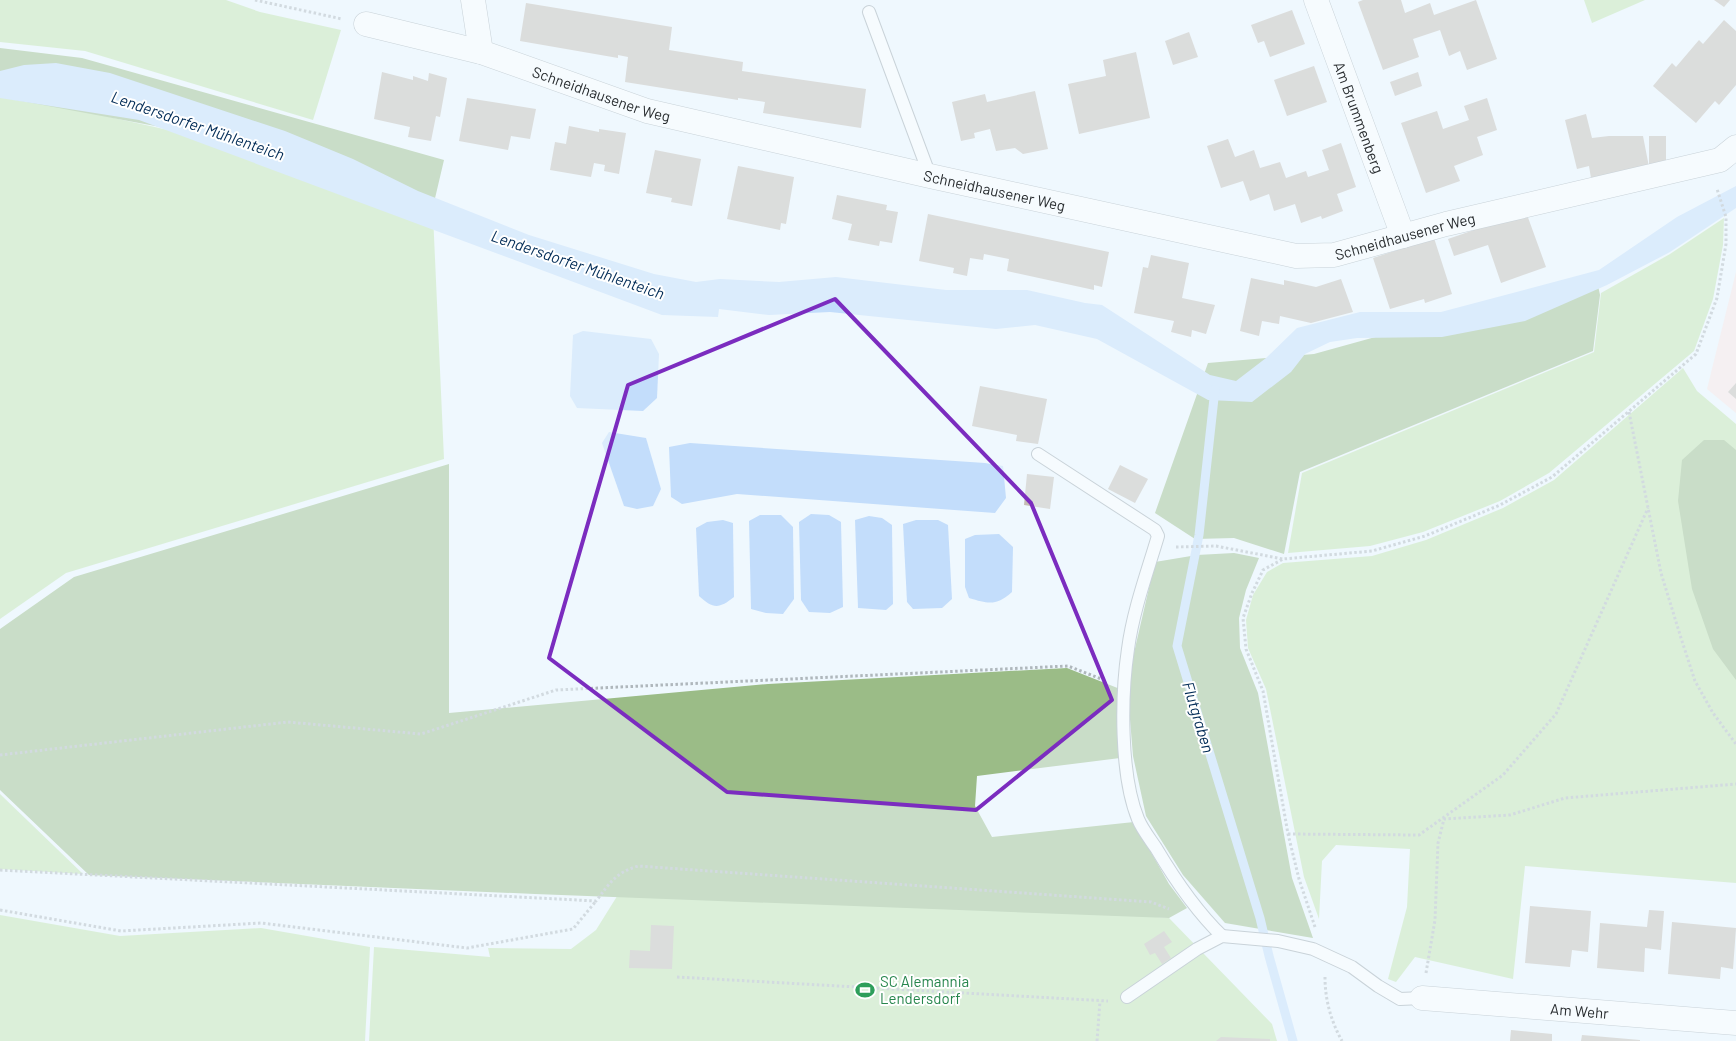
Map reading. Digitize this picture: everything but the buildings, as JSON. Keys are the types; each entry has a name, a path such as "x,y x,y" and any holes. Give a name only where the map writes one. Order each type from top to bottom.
{"street":[{"path":"473,0 481,52"},
{"name":"Am Brummenberg","path":"1316,0 1403,236"},
{"name":"Schneidhausener Weg","path":"366,24 481,52 647,111 930,176 1296,256 1334,255 1403,236 1720,160 1736,146"},
{"name":"Am Wehr","path":"1422,998 1736,1023"}],"lane":[{"path":"869,12 930,176"},
{"path":"1038,454 1155,530 1158,536 1132,630 1123,687 1126,759 1130,788 1138,819 1174,879 1201,916 1222,936"},
{"path":"1127,997 1197,948 1222,936 1278,941 1313,949 1352,967 1400,999 1422,998"}],"path":[{"path":"255,0 366,24"},
{"path":"1177,546 1216,546 1283,559 1372,551 1425,536 1492,509 1552,477 1696,354 1717,298 1726,244 1726,218 1717,190"},
{"path":"1629,412 1661,573 1695,681 1713,713 1736,744"},
{"path":"1288,834 1419,835 1503,775 1556,714 1648,508"},
{"path":"1283,559 1263,570 1252,593 1243,618 1246,649 1263,691 1288,834 1299,879 1325,955 1326,996 1336,1031 1342,1041"},
{"path":"0,755 288,722 421,734 556,690 1068,666 1123,687"},
{"path":"1444,818 1510,815 1565,798 1736,784"},
{"path":"1422,998 1435,920 1438,843 1444,818"},
{"path":"0,910 121,931 261,923 467,948 573,929 613,879 624,870 638,866 1151,902 1174,910"},
{"path":"0,870 596,901"},
{"path":"677,978 1100,1001 1118,1001 1127,997"},
{"path":"1097,1041 1100,1001"}],"highlighted area":[{"path":"835,299 1031,503 1112,700 976,810 727,792 549,658 628,385"}],"shaded area":[{"path":"1736,272 1736,413 1707,389"}],"green space":[{"path":"0,0 226,0 260,12 341,30 313,120 85,51 0,42"},
{"path":"1584,0 1645,0 1592,23"},
{"path":"0,48 82,58 444,160 432,211 182,131 0,97"},
{"path":"0,93 182,133 433,214 444,459 66,573 0,619"},
{"path":"1724,218 1723,245 1713,299 1694,351 1549,473 1500,501 1423,532 1370,546 1288,553 1302,473 1594,352 1601,293 1670,254"},
{"path":"1596,276 1600,295 1593,351 1300,472 1284,554 1234,538 1195,539 1155,513 1208,363 1314,354"},
{"path":"1683,368 1697,391 1736,424 1736,883 1525,866 1513,979 1415,957 1396,982 1388,979 1407,907 1410,849 1336,845 1322,861 1319,919 1304,877 1266,689 1248,648 1246,620 1253,595 1267,572 1283,563 1372,556 1426,540 1503,508 1554,480"},
{"path":"1704,440 1724,440 1736,450 1736,680 1713,649 1692,589 1678,501 1682,460"},
{"path":"449,464 449,713 768,684 1067,668 1120,689 1120,758 977,776 975,806 992,837 1134,822 1169,884 1187,908 1169,918 89,875 0,790 0,629 74,577"},
{"path":"1234,553 1259,558 1246,590 1239,618 1240,648 1258,693 1292,878 1313,938 1225,923 1183,875 1146,816 1133,756 1127,683 1155,562 1197,555"},
{"path":"0,794 83,874 0,869"},
{"name":"SC Alemannia Lendersdorf","path":"629,877 1169,918 1272,1024 1277,1041 369,1041 374,947 490,957 488,948 571,949 596,930"},
{"path":"0,915 120,936 261,928 370,947 365,1041 0,1041"}],"water":[{"name":"Lendersdorfer Mühlenteich","path":"56,63 110,73 285,131 353,159 418,191 529,235 654,274 696,282 720,279 779,282 836,277 946,290 1027,290 1102,305 1210,375 1236,381 1266,358 1297,328 1360,312 1441,312 1599,270 1677,217 1736,186 1736,208 1670,252 1607,285 1525,321 1442,337 1357,338 1330,342 1305,354 1291,372 1252,402 1208,400 1097,339 1035,325 996,329 830,312 769,315 719,309 718,317 662,315 139,120 0,98 0,71 24,65"},
{"path":"583,331 651,339 659,354 657,398 643,411 577,408 570,396 573,335"},
{"path":"609,432 646,438 661,489 653,506 637,509 624,506 602,443"},
{"path":"690,443 985,463 1003,466 1006,498 995,513 737,494 682,504 671,497 669,447"},
{"path":"811,514 829,515 841,522 843,607 830,613 809,612 801,600 799,522"},
{"path":"760,515 781,515 793,527 794,599 783,614 766,613 751,609 749,521"},
{"path":"869,516 882,518 892,525 893,604 886,610 858,608 855,520"},
{"path":"723,520 733,523 734,597 724,604 716,606 699,596 696,528 707,522"},
{"path":"916,520 938,520 948,525 952,599 942,608 913,609 907,602 903,524"},
{"path":"999,534 1013,547 1012,592 997,602 982,602 969,598 965,587 965,539 975,535"}],"waterway":[{"name":"Flutgraben","path":"1215,389 1199,535 1177,646 1260,918 1293,1041"}],"place":[{"name":"SC Alemannia Lendersdorf","path":"865,990"}]}
